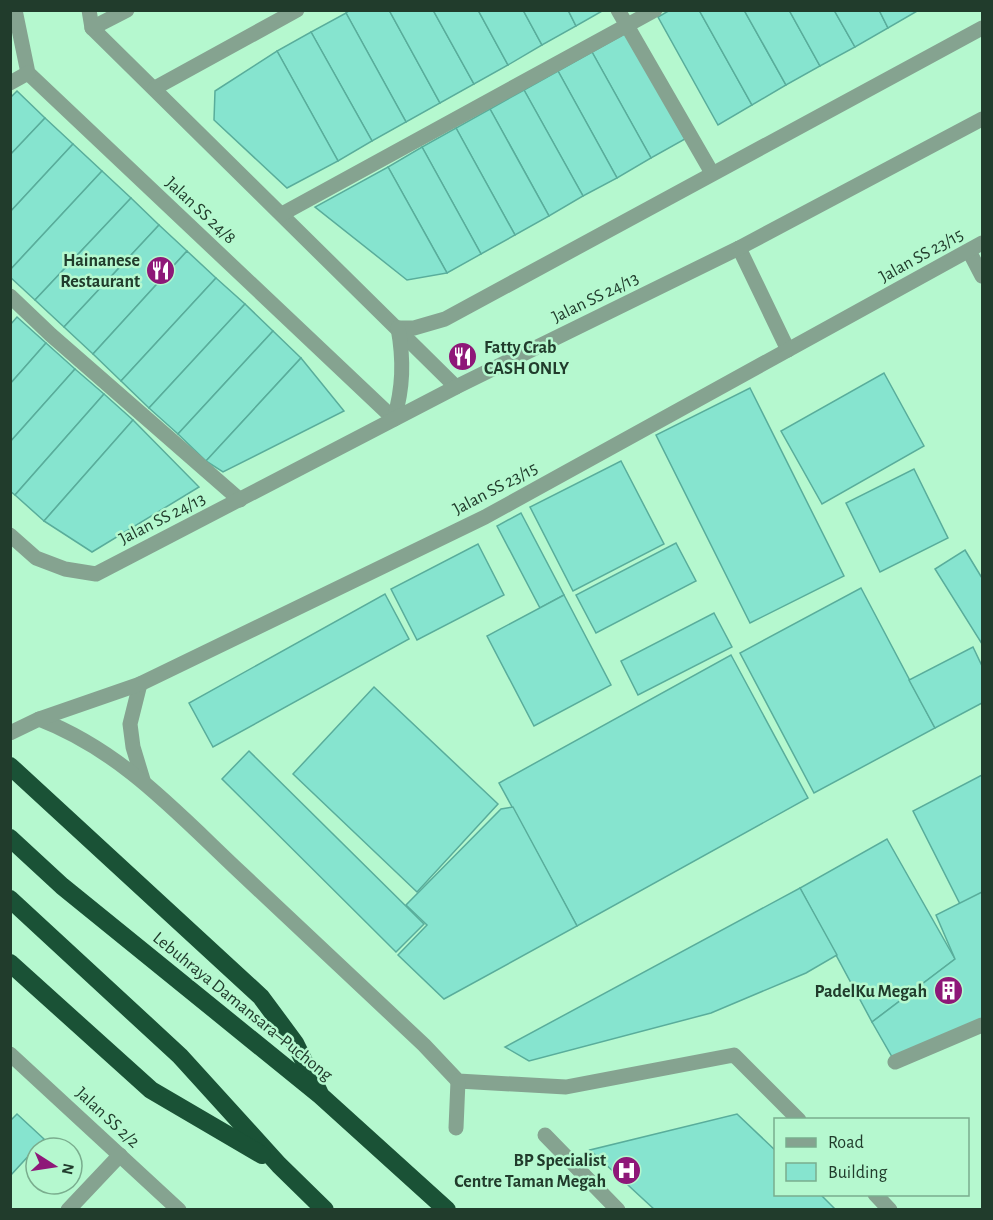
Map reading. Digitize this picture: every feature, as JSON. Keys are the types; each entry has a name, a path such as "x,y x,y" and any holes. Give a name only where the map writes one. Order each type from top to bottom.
{"highway":[{"path":"10,766 261,997 295,1043 321,1096"},
{"name":"Lebuhraya Damansara–Puchong","path":"10,838 62,886 321,1096 447,1209"},
{"path":"10,899 180,1056 279,1165 325,1209"},
{"path":"10,963 151,1090 279,1165"}],"street":[{"path":"10,83 28,73 15,10"},
{"path":"88,10 92,28 456,387"},
{"path":"92,28 127,10"},
{"path":"155,88 297,10"},
{"path":"618,10 711,173"},
{"path":"282,214 655,10"},
{"path":"398,328 414,328 445,319 982,28"},
{"name":"Jalan SS 24/8","path":"28,73 394,419"},
{"name":"Jalan SS 24/13","path":"10,535 36,558 65,569 96,574 456,387 739,248 982,119"},
{"name":"Jalan SS 23/15","path":"10,733 39,719 140,684 485,517 982,243"},
{"path":"739,248 788,350"},
{"path":"969,251 982,276"},
{"path":"10,296 51,335 240,500"},
{"path":"394,419 402,378 402,354 398,328"},
{"path":"140,684 130,724 132,747 143,780"},
{"path":"39,719 63,728 82,739 143,780 424,1045 458,1081 566,1087 734,1055 799,1118"},
{"path":"895,1062 982,1025"},
{"name":"Jalan SS 2/2","path":"10,1054 179,1209"},
{"path":"456,1128 458,1081"},
{"path":"545,1135 618,1209"},
{"path":"68,1209 120,1155"},
{"path":"877,1196 890,1209"}],"building":[{"path":"350,10 389,10 440,103 406,122 346,13"},
{"path":"389,10 433,10 474,84 440,103"},
{"path":"433,10 478,10 508,65 474,84"},
{"path":"478,10 523,10 542,45 508,65"},
{"path":"523,10 568,10 576,26 542,45"},
{"path":"568,10 604,10 576,26"},
{"path":"670,10 699,10 752,105 718,125 658,17"},
{"path":"699,10 744,10 786,85 752,105"},
{"path":"744,10 789,10 820,66 786,85"},
{"path":"789,10 834,10 855,47 820,66"},
{"path":"834,10 879,10 888,28 855,47"},
{"path":"879,10 919,10 888,28"},
{"path":"346,13 406,122 372,141 311,32"},
{"path":"311,32 372,141 338,161 277,51"},
{"path":"626,33 685,139 651,158 592,52"},
{"path":"277,51 338,161 287,188 214,120 215,91"},
{"path":"592,52 651,158 617,178 558,71"},
{"path":"558,71 617,178 583,196 524,90"},
{"path":"524,90 583,196 549,216 490,109"},
{"path":"17,91 45,118 10,155 10,98"},
{"path":"490,109 549,216 515,235 456,128"},
{"path":"45,118 73,144 10,212 10,155"},
{"path":"456,128 515,235 481,254 422,147"},
{"path":"73,144 102,171 10,270 10,212"},
{"path":"422,147 481,254 447,273 388,167"},
{"path":"388,167 447,273 407,280 315,207"},
{"path":"102,171 131,198 35,300 10,277 10,270"},
{"path":"131,198 159,225 64,327 35,300"},
{"path":"159,225 187,251 93,354 64,327"},
{"path":"187,251 216,278 121,381 93,354"},
{"path":"216,278 245,304 149,408 121,381"},
{"path":"245,304 273,331 178,434 149,408"},
{"path":"17,317 46,343 10,384 10,325"},
{"path":"273,331 301,358 206,461 178,434"},
{"path":"46,343 75,369 10,442 10,384"},
{"path":"301,358 344,411 223,472 206,461"},
{"path":"75,369 104,394 15,495 10,491 10,442"},
{"path":"884,373 924,446 822,504 781,431"},
{"path":"750,388 844,576 750,623 656,435"},
{"path":"104,394 133,420 44,521 15,495"},
{"path":"133,420 199,487 92,552 44,521"},
{"path":"621,461 664,544 573,591 530,507"},
{"path":"914,469 948,538 880,572 846,503"},
{"path":"521,513 564,595 540,608 497,526"},
{"path":"676,543 696,581 596,633 576,595"},
{"path":"478,544 504,595 417,640 391,589"},
{"path":"965,550 982,578 982,644 935,569"},
{"path":"861,588 935,728 814,793 740,653"},
{"path":"385,594 409,639 213,747 189,703"},
{"path":"564,595 611,685 534,726 487,636"},
{"path":"714,613 732,647 638,695 621,661"},
{"path":"973,647 982,666 982,703 935,728 909,680"},
{"path":"731,655 808,798 577,926 499,783"},
{"path":"374,687 498,804 417,892 293,774"},
{"path":"249,751 424,924 396,952 222,779"},
{"path":"982,775 982,893 960,904 913,811"},
{"path":"513,807 577,926 444,999 398,955 427,925 406,905 501,809"},
{"path":"887,839 955,959 872,1022 800,888"},
{"path":"800,888 837,955 806,973 711,1013 529,1061 505,1047"},
{"name":"PadelKu Megah","path":"982,892 982,1025 895,1062 872,1022 955,959 936,915"},
{"path":"17,1114 41,1136 24,1136 24,1161 10,1176 10,1121"},
{"path":"737,1114 774,1149 774,1196 822,1196 836,1210 655,1210 590,1150"}],"place":[{"name":"Hainanese Restaurant","path":"161,270"},
{"name":"Fatty Crab CASH ONLY","path":"463,357"},
{"name":"PadelKu Megah","path":"948,991"},
{"name":"BP Specialist Centre Taman Megah","path":"627,1170"}]}
